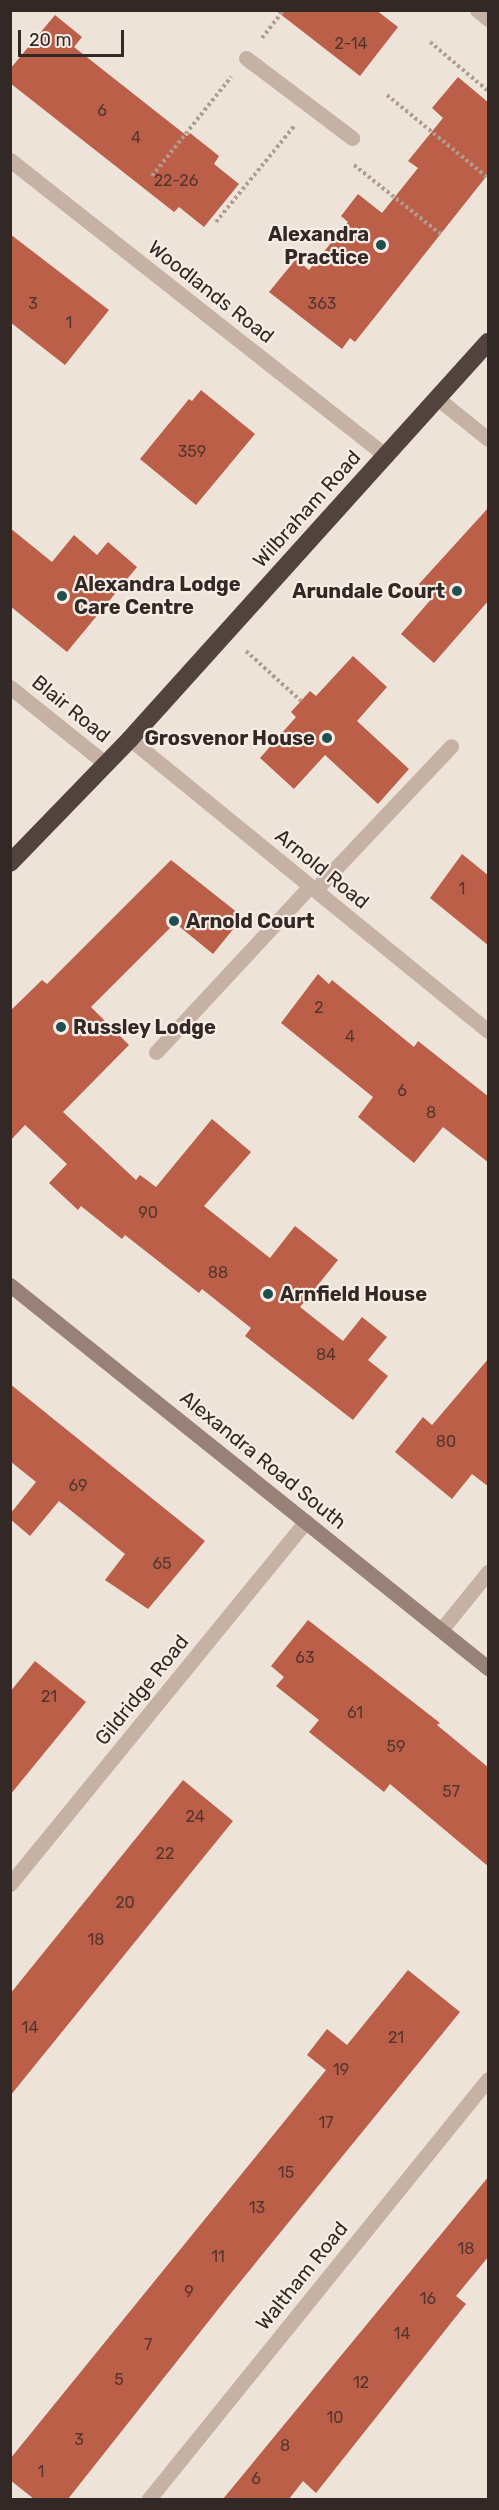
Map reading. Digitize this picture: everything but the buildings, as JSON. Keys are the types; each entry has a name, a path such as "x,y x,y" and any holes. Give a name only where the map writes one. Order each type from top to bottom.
{"highway":[{"name":"Wilbraham Road","path":"10,863 130,739 489,342"}],"street":[{"path":"477,10 489,19"},
{"path":"246,58 352,138"},
{"name":"Woodlands Road","path":"10,160 386,456"},
{"path":"437,398 489,439"},
{"name":"Blair Road","path":"10,687 106,764"},
{"name":"Arnold Road","path":"130,739 489,1031"},
{"path":"156,1052 451,746"},
{"name":"Alexandra Road South","path":"10,1285 489,1668"},
{"name":"Gildridge Road","path":"10,1884 306,1521"},
{"path":"441,1630 489,1572"},
{"name":"Waltham Road","path":"148,2499 489,2079"}],"path":[{"path":"153,176 284,10"},
{"path":"430,42 489,91"},
{"path":"387,95 489,178"},
{"path":"216,222 310,106"},
{"path":"348,160 443,236"},
{"path":"226,633 301,701"}],"place":[{"name":"Alexandra Practice","path":"381,245"},
{"name":"Arundale Court","path":"457,591"},
{"name":"Alexandra Lodge Care Centre","path":"62,596"},
{"name":"Grosvenor House","path":"327,738"},
{"name":"Arnold Court","path":"174,921"},
{"name":"Russley Lodge","path":"61,1027"},
{"name":"Arnfield House","path":"268,1294"}]}
